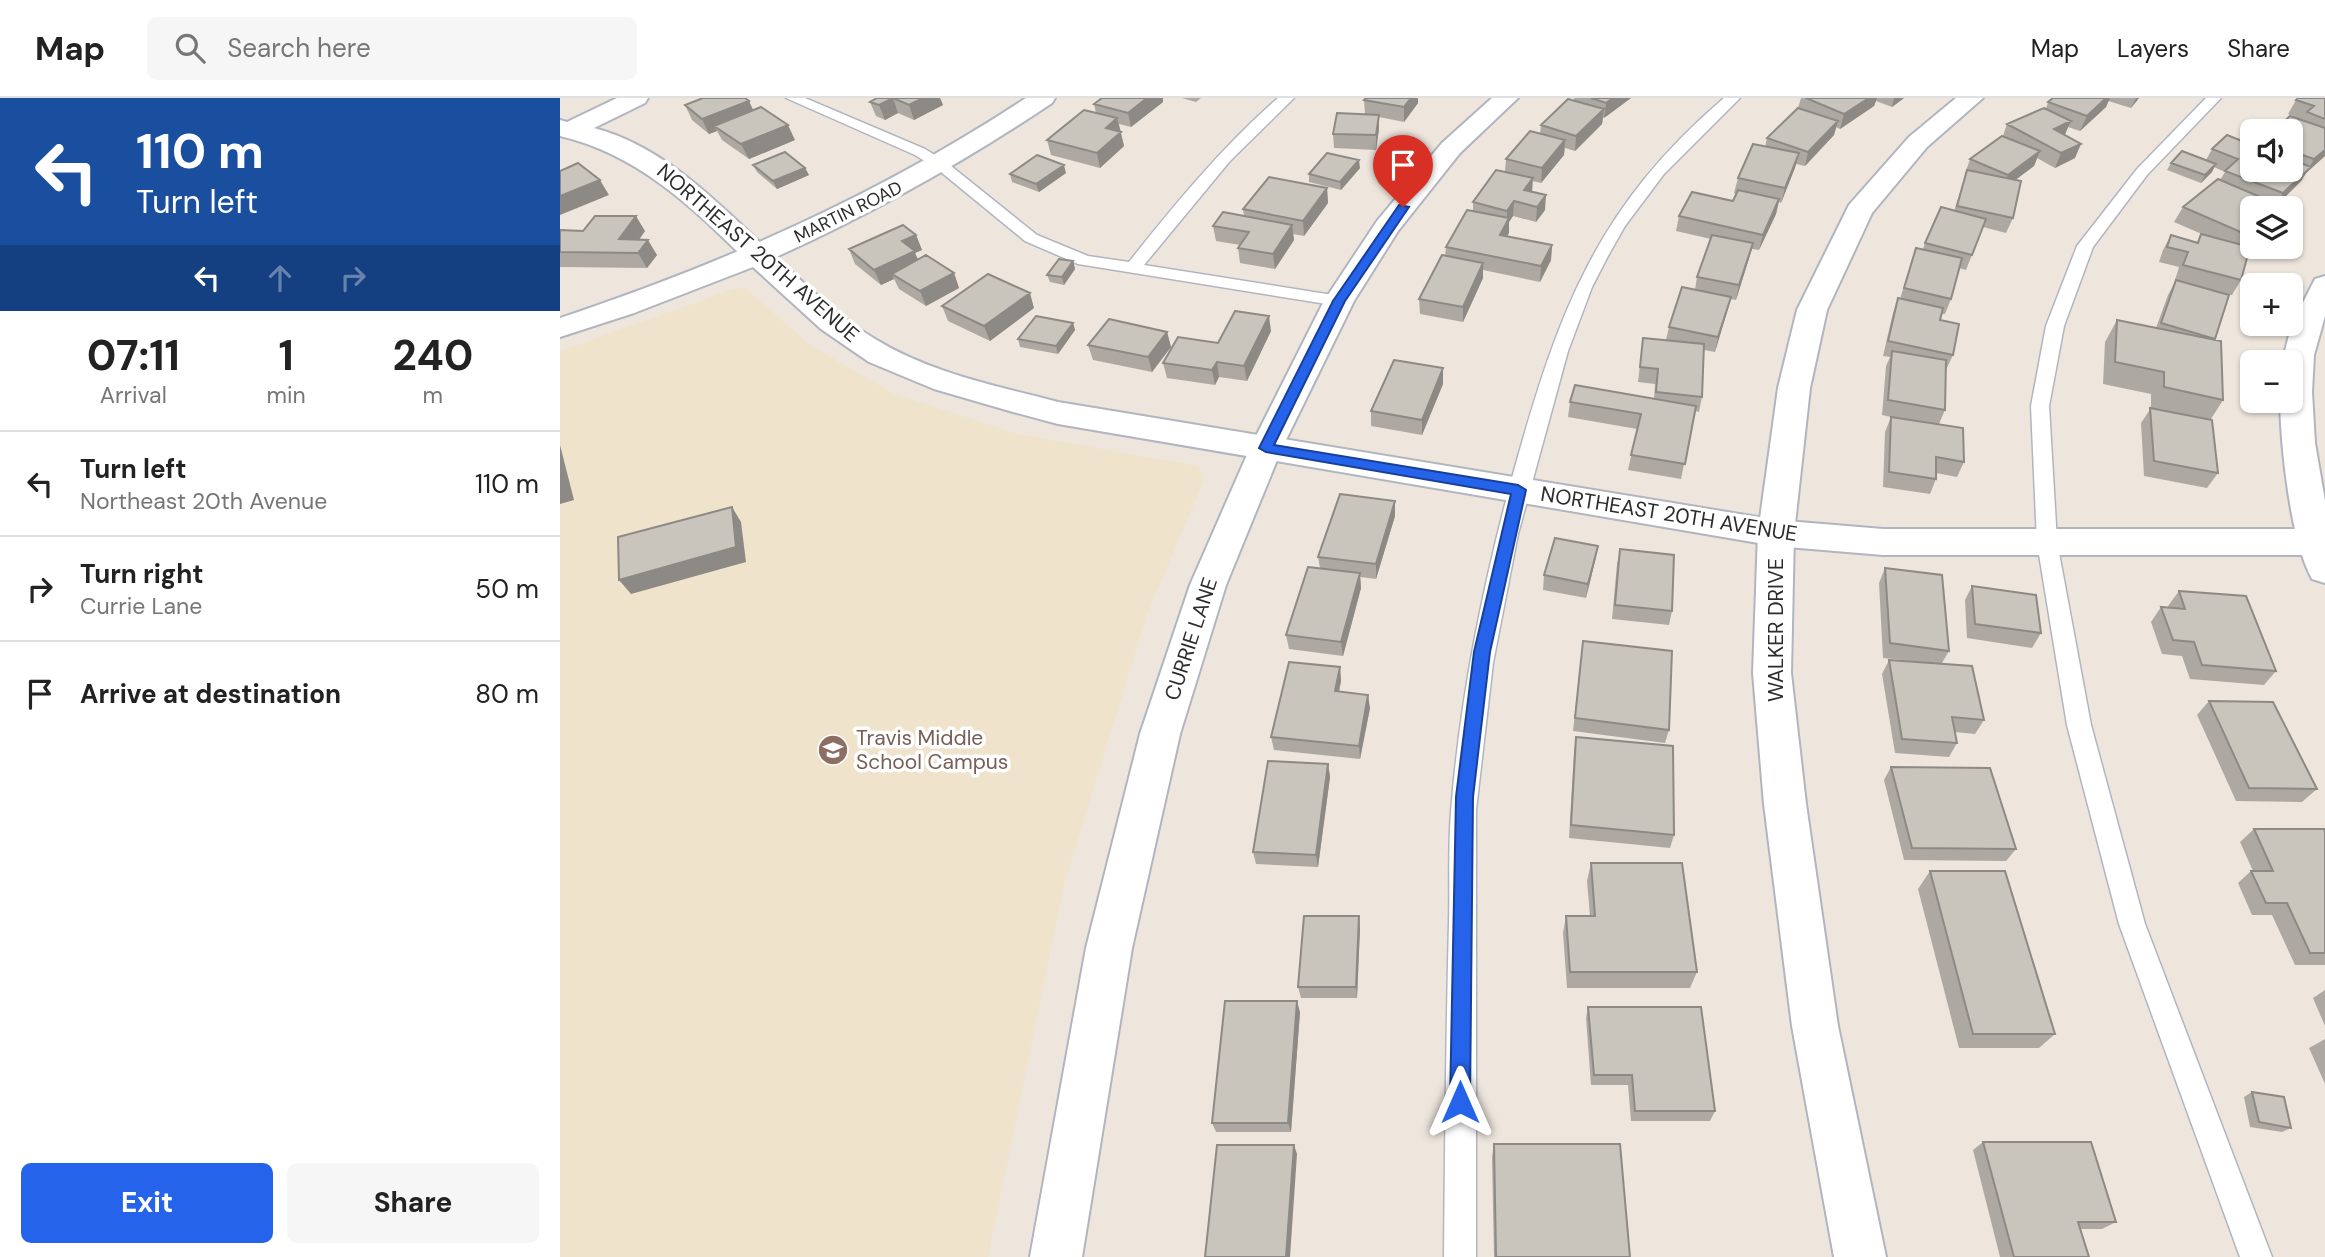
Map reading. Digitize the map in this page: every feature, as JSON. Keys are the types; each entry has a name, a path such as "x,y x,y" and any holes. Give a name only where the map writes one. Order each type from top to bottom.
{"street":[{"path":"566,129 636,98"},
{"name":"MARTIN ROAD","path":"560,328 657,294 859,208 941,165 1043,98"},
{"name":"CURRIE LANE","path":"1056,1257 1109,948 1160,734 1208,585 1266,448 1339,301 1387,227 1451,148 1506,98"},
{"name":"WALKER DRIVE","path":"1860,1257 1815,1026 1785,804 1772,673 1776,533 1794,388 1812,310 1860,211 1919,142 1971,98"},
{"name":"NORTHEAST 20TH AVENUE","path":"566,129 615,144 646,158 686,187 831,321 878,354 955,386 1058,413 1776,533 1883,542 2047,541 2322,551"},
{"path":"2322,551 2299,456 2297,364 2310,313 2325,285"}],"lane":[{"path":"793,98 816,102 920,152 941,165 1031,238 1084,260 1339,301"},
{"path":"1133,268 1202,181 1262,119 1287,98"},
{"path":"1460,1257 1464,797 1482,652 1518,490 1570,318 1597,262 1628,209 1670,156 1690,134 1733,98"},
{"path":"2214,98 2142,172 2085,246 2054,326 2040,406 2047,541 2080,725 2132,924 2256,1257"}],"shaded area":[{"name":"Travis Middle School Campus","path":"745,288 812,346 893,393 1017,434 1199,466 1204,480 1147,615 1064,885 988,1257 560,1257 560,351 733,289"}],"building":[{"path":"703,98 745,98 749,101 702,119 685,105"},
{"path":"877,98 893,98 879,105 870,102"},
{"path":"893,98 923,98 909,105"},
{"path":"1102,98 1147,98 1128,113 1094,104"},
{"path":"1411,98 1404,107 1364,100"},
{"path":"1591,98 1613,98 1606,103"},
{"path":"1806,98 1869,98 1844,114"},
{"path":"2053,98 2106,98 2087,116 2048,102"},
{"path":"2325,98 2325,119 2307,112 2314,106 2296,100"},
{"path":"1568,99 1604,109 1576,136 1541,125"},
{"path":"761,107 788,125 741,144 714,126"},
{"path":"1798,108 1838,121 1808,152 1767,138"},
{"path":"2044,108 2071,121 2054,129 2081,144 2061,153 2007,124"},
{"path":"1084,110 1117,118 1106,128 1121,132 1097,153 1047,140"},
{"path":"1337,113 1379,115 1376,135 1333,134"},
{"path":"2303,120 2325,128 2325,150 2314,159 2303,155"},
{"path":"1530,131 1565,140 1542,168 1506,159"},
{"path":"2227,135 2240,140 2240,177 2225,171 2238,159 2212,149"},
{"path":"2002,136 2040,151 2008,175 1970,159"},
{"path":"1753,144 1799,153 1785,188 1738,178"},
{"path":"2182,151 2216,164 2205,175 2171,163"},
{"path":"785,152 805,168 773,181 753,165"},
{"path":"1327,153 1359,160 1340,182 1309,174"},
{"path":"1037,155 1064,165 1036,184 1010,174"},
{"path":"578,163 600,180 560,196 560,171"},
{"path":"2303,164 2311,167 2303,174"},
{"path":"1496,170 1533,178 1524,190 1546,195 1537,207 1514,201 1507,211 1473,202"},
{"path":"1967,170 2021,181 2013,218 1957,206"},
{"path":"1269,177 1327,188 1303,221 1243,209"},
{"path":"2218,179 2258,196 2240,196 2240,232 2183,207"},
{"path":"2254,182 2295,182 2283,193"},
{"path":"1738,190 1779,199 1763,235 1679,216 1692,192 1733,201"},
{"path":"1941,207 1986,219 1972,255 1925,243"},
{"path":"1467,210 1509,218 1500,235 1552,245 1541,266 1446,247"},
{"path":"1223,212 1292,225 1273,254 1238,248 1249,232 1213,226"},
{"path":"595,216 636,216 619,239 648,240 638,253 560,252 560,230 583,231"},
{"path":"903,225 916,235 902,241 915,251 874,270 849,249"},
{"path":"2201,234 2240,244 2240,259 2247,259 2240,280 2183,265 2188,252 2167,247 2171,235 2198,243"},
{"path":"1712,235 1753,243 1739,285 1697,277"},
{"path":"1916,248 1962,258 1951,299 1904,288"},
{"path":"926,255 954,273 920,291 892,274"},
{"path":"1442,255 1483,263 1463,307 1419,299"},
{"path":"1059,259 1073,261 1062,277 1047,275"},
{"path":"988,274 1030,293 984,326 942,306"},
{"path":"2176,280 2229,295 2215,339 2161,323"},
{"path":"1682,287 1731,297 1718,337 1669,327"},
{"path":"1898,298 1943,308 1940,320 1959,324 1953,355 1888,341"},
{"path":"1235,311 1269,316 1244,366 1217,362 1212,370 1163,363 1178,337 1218,343"},
{"path":"1036,316 1073,323 1056,346 1018,339"},
{"path":"1109,319 1167,332 1148,357 1088,345"},
{"path":"2117,320 2221,341 2223,400 2164,387 2164,372 2115,362"},
{"path":"1643,338 1704,344 1702,397 1656,392 1658,369 1640,367"},
{"path":"1892,351 1946,360 1945,410 1888,400"},
{"path":"1394,360 1443,368 1422,420 1371,411"},
{"path":"1575,385 1696,406 1685,464 1631,455 1641,414 1570,402"},
{"path":"2150,408 2212,420 2218,473 2154,461"},
{"path":"1891,417 1963,428 1964,462 1936,457 1936,479 1889,472"},
{"path":"1340,494 1395,501 1376,564 1318,557"},
{"path":"732,507 736,547 619,580 618,537"},
{"path":"1555,538 1598,546 1588,584 1544,575"},
{"path":"1620,549 1674,555 1672,611 1615,605"},
{"path":"1308,567 1360,573 1341,642 1286,635"},
{"path":"1885,568 1942,575 1949,651 1890,643"},
{"path":"1972,586 2036,595 2041,633 1975,624"},
{"path":"2179,591 2246,596 2276,671 2202,665 2194,642 2173,640 2161,607 2185,609"},
{"path":"1583,641 1672,651 1669,730 1575,718"},
{"path":"1889,660 1972,666 1984,720 1952,717 1957,743 1902,739"},
{"path":"1289,662 1340,667 1335,691 1368,695 1359,746 1271,737"},
{"path":"2209,701 2273,702 2317,789 2249,788"},
{"path":"1576,737 1673,746 1674,835 1571,825"},
{"path":"1268,761 1328,764 1316,855 1253,852"},
{"path":"1891,767 1990,768 2016,849 1912,848"},
{"path":"2254,829 2324,829 2325,953 2310,953 2287,903 2266,903 2251,871 2273,871"},
{"path":"1591,863 1682,863 1697,972 1570,972 1566,916 1595,916"},
{"path":"1930,871 2005,871 2055,1034 1973,1034"},
{"path":"1304,916 1359,916 1356,987 1298,987"},
{"path":"1225,1001 1297,1001 1288,1123 1212,1123"},
{"path":"1588,1007 1701,1007 1715,1111 1635,1111 1632,1075 1594,1075"},
{"path":"2252,1092 2284,1097 2291,1128 2259,1122"},
{"path":"1983,1142 2091,1142 2116,1222 2078,1222 2089,1257 2014,1257"},
{"path":"1494,1144 1620,1144 1630,1257 1496,1257"},
{"path":"1217,1145 1294,1145 1286,1257 1205,1257"}],"place":[{"name":"Travis Middle School Campus","path":"833,750"}],"route":[{"path":"1403,207 1339,301 1266,448 1518,490 1482,652 1464,797 1460,1102"}]}
